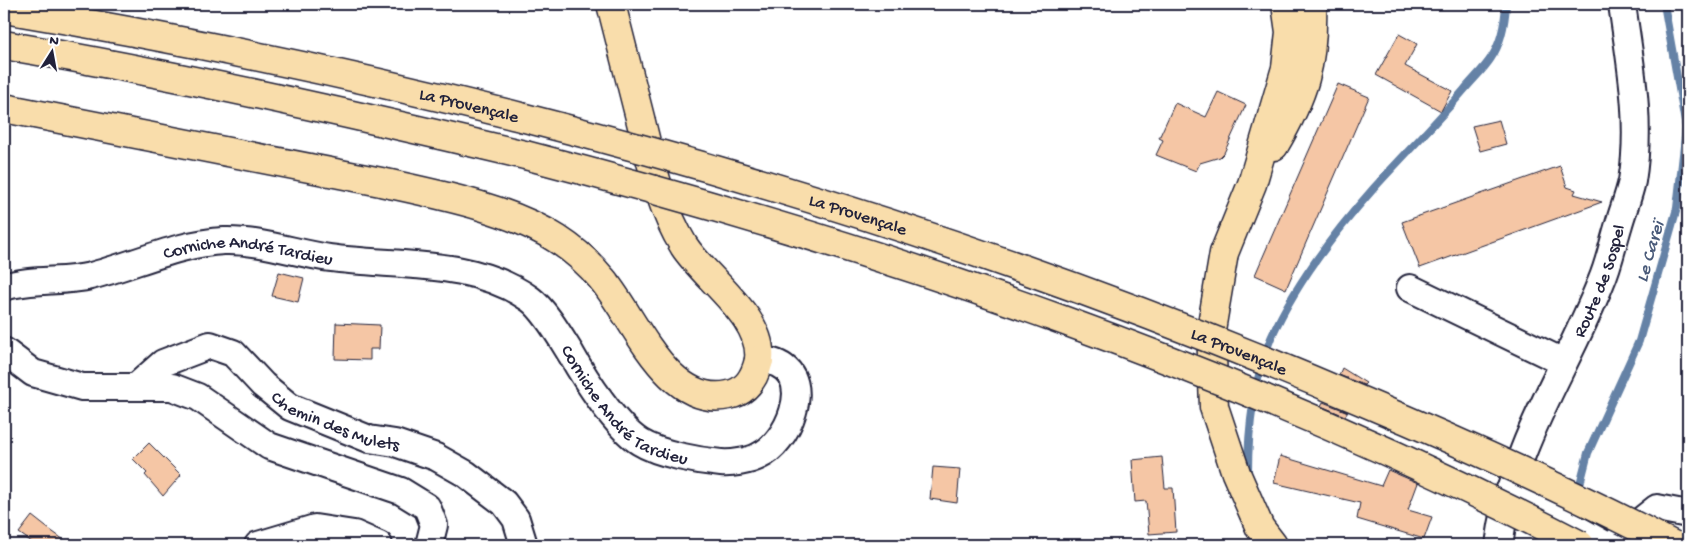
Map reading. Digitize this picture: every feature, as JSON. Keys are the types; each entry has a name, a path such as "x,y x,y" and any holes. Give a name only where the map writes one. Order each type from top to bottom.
{"main road":[{"path":"28,4 126,30"},
{"path":"4,108 381,182 434,194 486,209 539,229 573,250 603,280 650,352 681,383 695,392 713,397 739,391 751,381 759,360 759,345 749,322 700,268 684,246 668,216 654,175 611,4"},
{"path":"1273,545 1260,528 1236,473 1214,407 1211,330 1224,253 1252,184 1286,68 1290,32 1286,4"},
{"path":"1252,184 1294,112 1306,79 1313,36 1312,4"},
{"name":"La Provençale","path":"4,9 126,30 385,83 521,116 709,167 869,216 976,251 1097,295 1290,370 1549,484 1673,545"},
{"name":"La Provençale","path":"4,45 154,71 525,155 651,188 824,240 983,291 1272,402 1462,487 1580,545"}],"street":[{"name":"Route de Sospel","path":"1499,545 1509,491 1521,454 1602,282 1632,181 1636,127 1633,78 1622,4"},
{"name":"Corniche André Tardieu","path":"4,287 20,282 88,277 196,245 224,241 256,243 330,258 439,266 492,280 531,300 559,335 587,382 615,418 640,442 681,457 724,463 760,456 781,438 793,412 797,395 793,376 779,364 759,360"},
{"path":"1410,288 1563,362"},
{"name":"Chemin des Mulets","path":"137,386 163,363 210,345 232,353 263,385 290,407 369,439 396,443 436,457 466,474 504,503 516,519 524,545"},
{"path":"4,350 33,373 82,387 172,386 198,397 269,446 401,491 427,507 434,525 429,545"},
{"path":"1509,491 1606,545"},
{"path":"1614,545 1623,535 1657,508 1688,514"},
{"path":"258,545 315,528 354,534 379,545"}],"building":[{"path":"1399,34 1417,44 1405,66 1452,91 1441,111 1376,75"},
{"path":"1338,84 1369,97 1286,289 1255,275"},
{"path":"1218,92 1246,105 1224,153 1220,157 1200,163 1196,171 1156,155 1163,140 1159,138 1175,103 1206,117"},
{"path":"1499,120 1506,144 1480,151 1472,126"},
{"path":"1560,166 1567,187 1576,190 1574,194 1602,202 1420,268 1402,222"},
{"path":"279,272 304,278 298,302 272,296"},
{"path":"336,323 380,325 379,349 370,349 370,360 335,359"},
{"path":"1342,368 1366,383 1364,385 1339,375"},
{"path":"1323,402 1348,412 1345,416 1321,406"},
{"path":"149,443 181,475 163,496 145,475 147,473 133,459"},
{"path":"1280,456 1381,486 1388,470 1418,483 1408,510 1432,517 1424,539 1357,519 1360,503 1274,483"},
{"path":"1162,457 1165,488 1173,488 1176,532 1149,534 1146,501 1135,502 1132,460"},
{"path":"933,467 960,469 957,503 930,499"},
{"path":"32,516 71,545 36,545 19,533"}],"waterway":[{"path":"1248,472 1251,421 1260,370 1271,338 1292,298 1317,259 1345,222 1488,62 1495,52 1500,39 1504,25 1506,4"},
{"name":"Le Careï","path":"1578,492 1588,453 1639,341 1677,208 1686,128 1664,4"}]}
